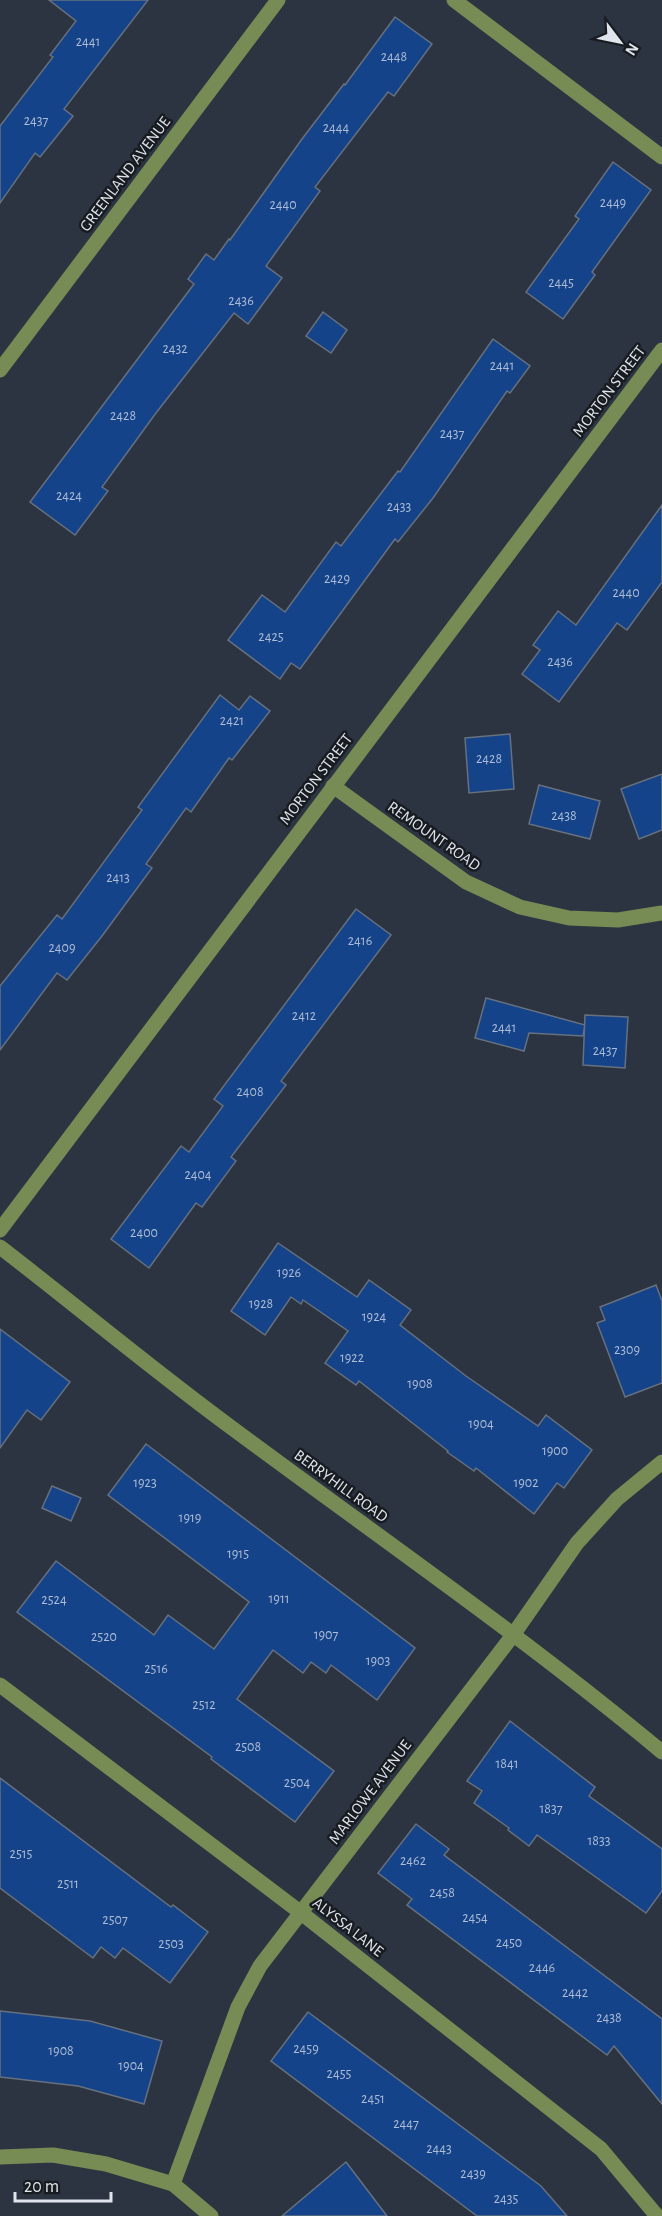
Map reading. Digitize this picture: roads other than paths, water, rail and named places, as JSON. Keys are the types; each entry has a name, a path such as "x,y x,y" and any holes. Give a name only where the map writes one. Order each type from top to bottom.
{"street":[{"name":"GREENLAND AVENUE","path":"0,370 278,0"},
{"path":"453,0 662,157"},
{"name":"MORTON STREET","path":"0,1230 662,350"},
{"name":"REMOUNT ROAD","path":"333,786 466,882 520,907 569,918 618,920 662,913"},
{"name":"BERRYHILL ROAD","path":"0,1247 229,1426 513,1635 609,1708 662,1752"},
{"name":"MARLOWE AVENUE","path":"173,2184 238,2007 260,1965 513,1635 577,1543 617,1499 662,1462"},
{"name":"ALYSSA LANE","path":"0,1685 300,1912 601,2149 657,2216"},
{"path":"0,2157 54,2155 106,2164 173,2184 211,2216"}]}
